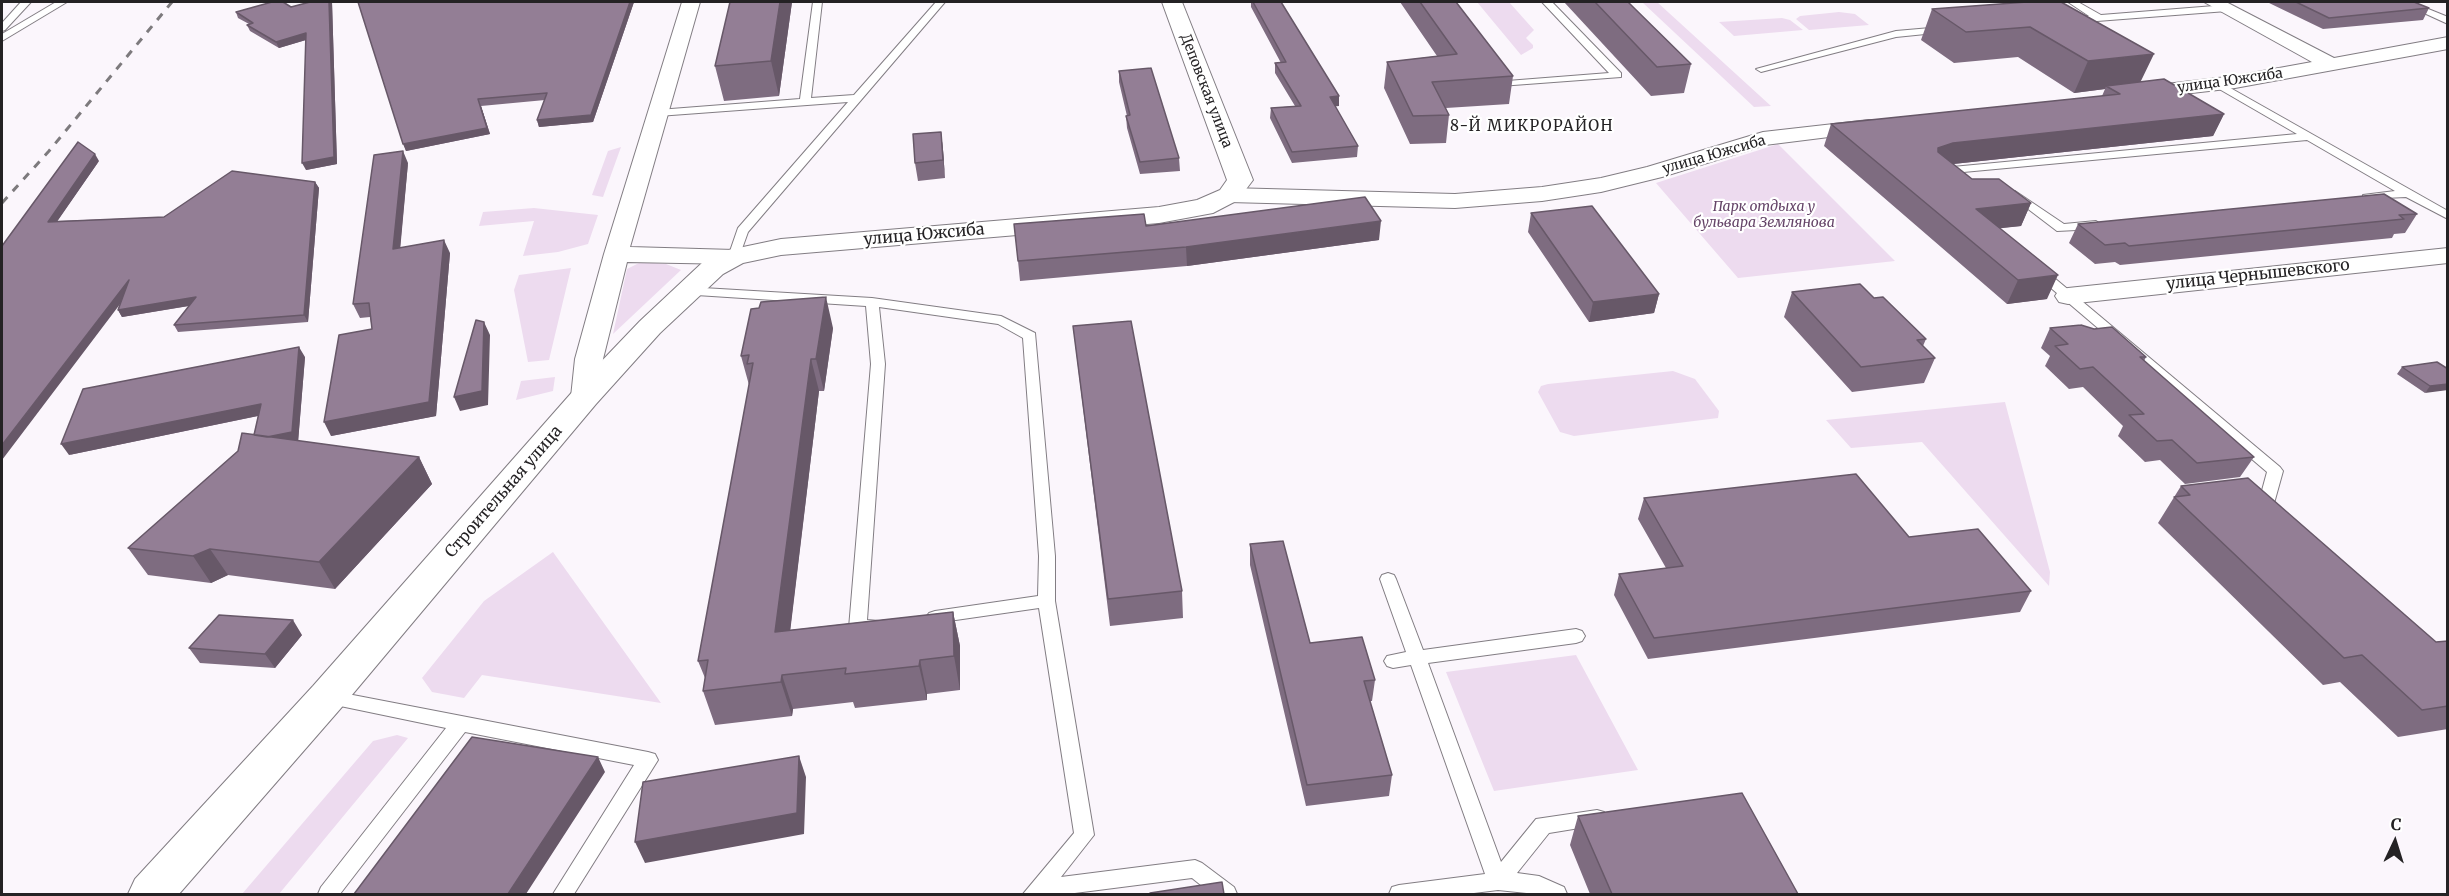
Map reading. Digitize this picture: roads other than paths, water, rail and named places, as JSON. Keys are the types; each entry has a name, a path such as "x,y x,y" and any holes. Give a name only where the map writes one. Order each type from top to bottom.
{"street":[{"path":"585,397 589,359 616,254 691,2"},
{"name":"Деповская улица","path":"1172,2 1235,188"},
{"path":"2220,5 2333,65"},
{"name":"улица Южсиба","path":"2116,96 2218,84 2448,43"},
{"name":"улица Южсиба","path":"616,254 734,257 781,247 1159,215 1204,207 1235,188 1426,201 1542,194 1601,185 1654,172 1763,139 1893,123"},
{"name":"улица Чернышевского","path":"2068,296 2448,255"},
{"name":"Строительная улица","path":"152,894 327,697 585,397 686,291 713,268 734,257"}],"lane":[{"path":"2,28 26,2"},
{"path":"2,38 62,2"},
{"path":"805,102 817,2"},
{"path":"734,257 742,231 940,2"},
{"path":"1491,65 1504,84 1617,75 1547,2"},
{"path":"2072,2 2100,18"},
{"path":"2404,2 2448,21"},
{"path":"2065,21 2220,5"},
{"path":"1761,69 1896,34 1952,30"},
{"path":"2218,84 2448,216"},
{"path":"658,112 856,98"},
{"path":"1953,185 1937,172 2310,136"},
{"path":"2350,199 2407,193"},
{"path":"1998,195 2017,194 2061,228 2107,223"},
{"path":"2042,274 2275,471 2265,509 2282,524"},
{"path":"686,291 872,302 1001,320 1030,336 1047,556 1046,601 1084,835 1036,892"},
{"path":"872,302 878,364 858,628 893,623"},
{"path":"1389,579 1498,880"},
{"path":"916,620 1046,601"},
{"path":"1393,661 1576,636"},
{"path":"327,697 648,760 563,894"},
{"path":"328,894 461,723"},
{"path":"1498,880 1543,825 1611,816"},
{"path":"1036,892 1195,869 1227,894"},
{"path":"1399,894 1498,880 1532,883 1557,894"}],"railway":[{"path":"2,203 49,151 172,2"}],"district":[{"name":"8-Й МИКРОРАЙОН","path":"1532,127"}],"park label":[{"name":"Парк отдыха у бульвара Землянова","path":"1764,216"}]}
